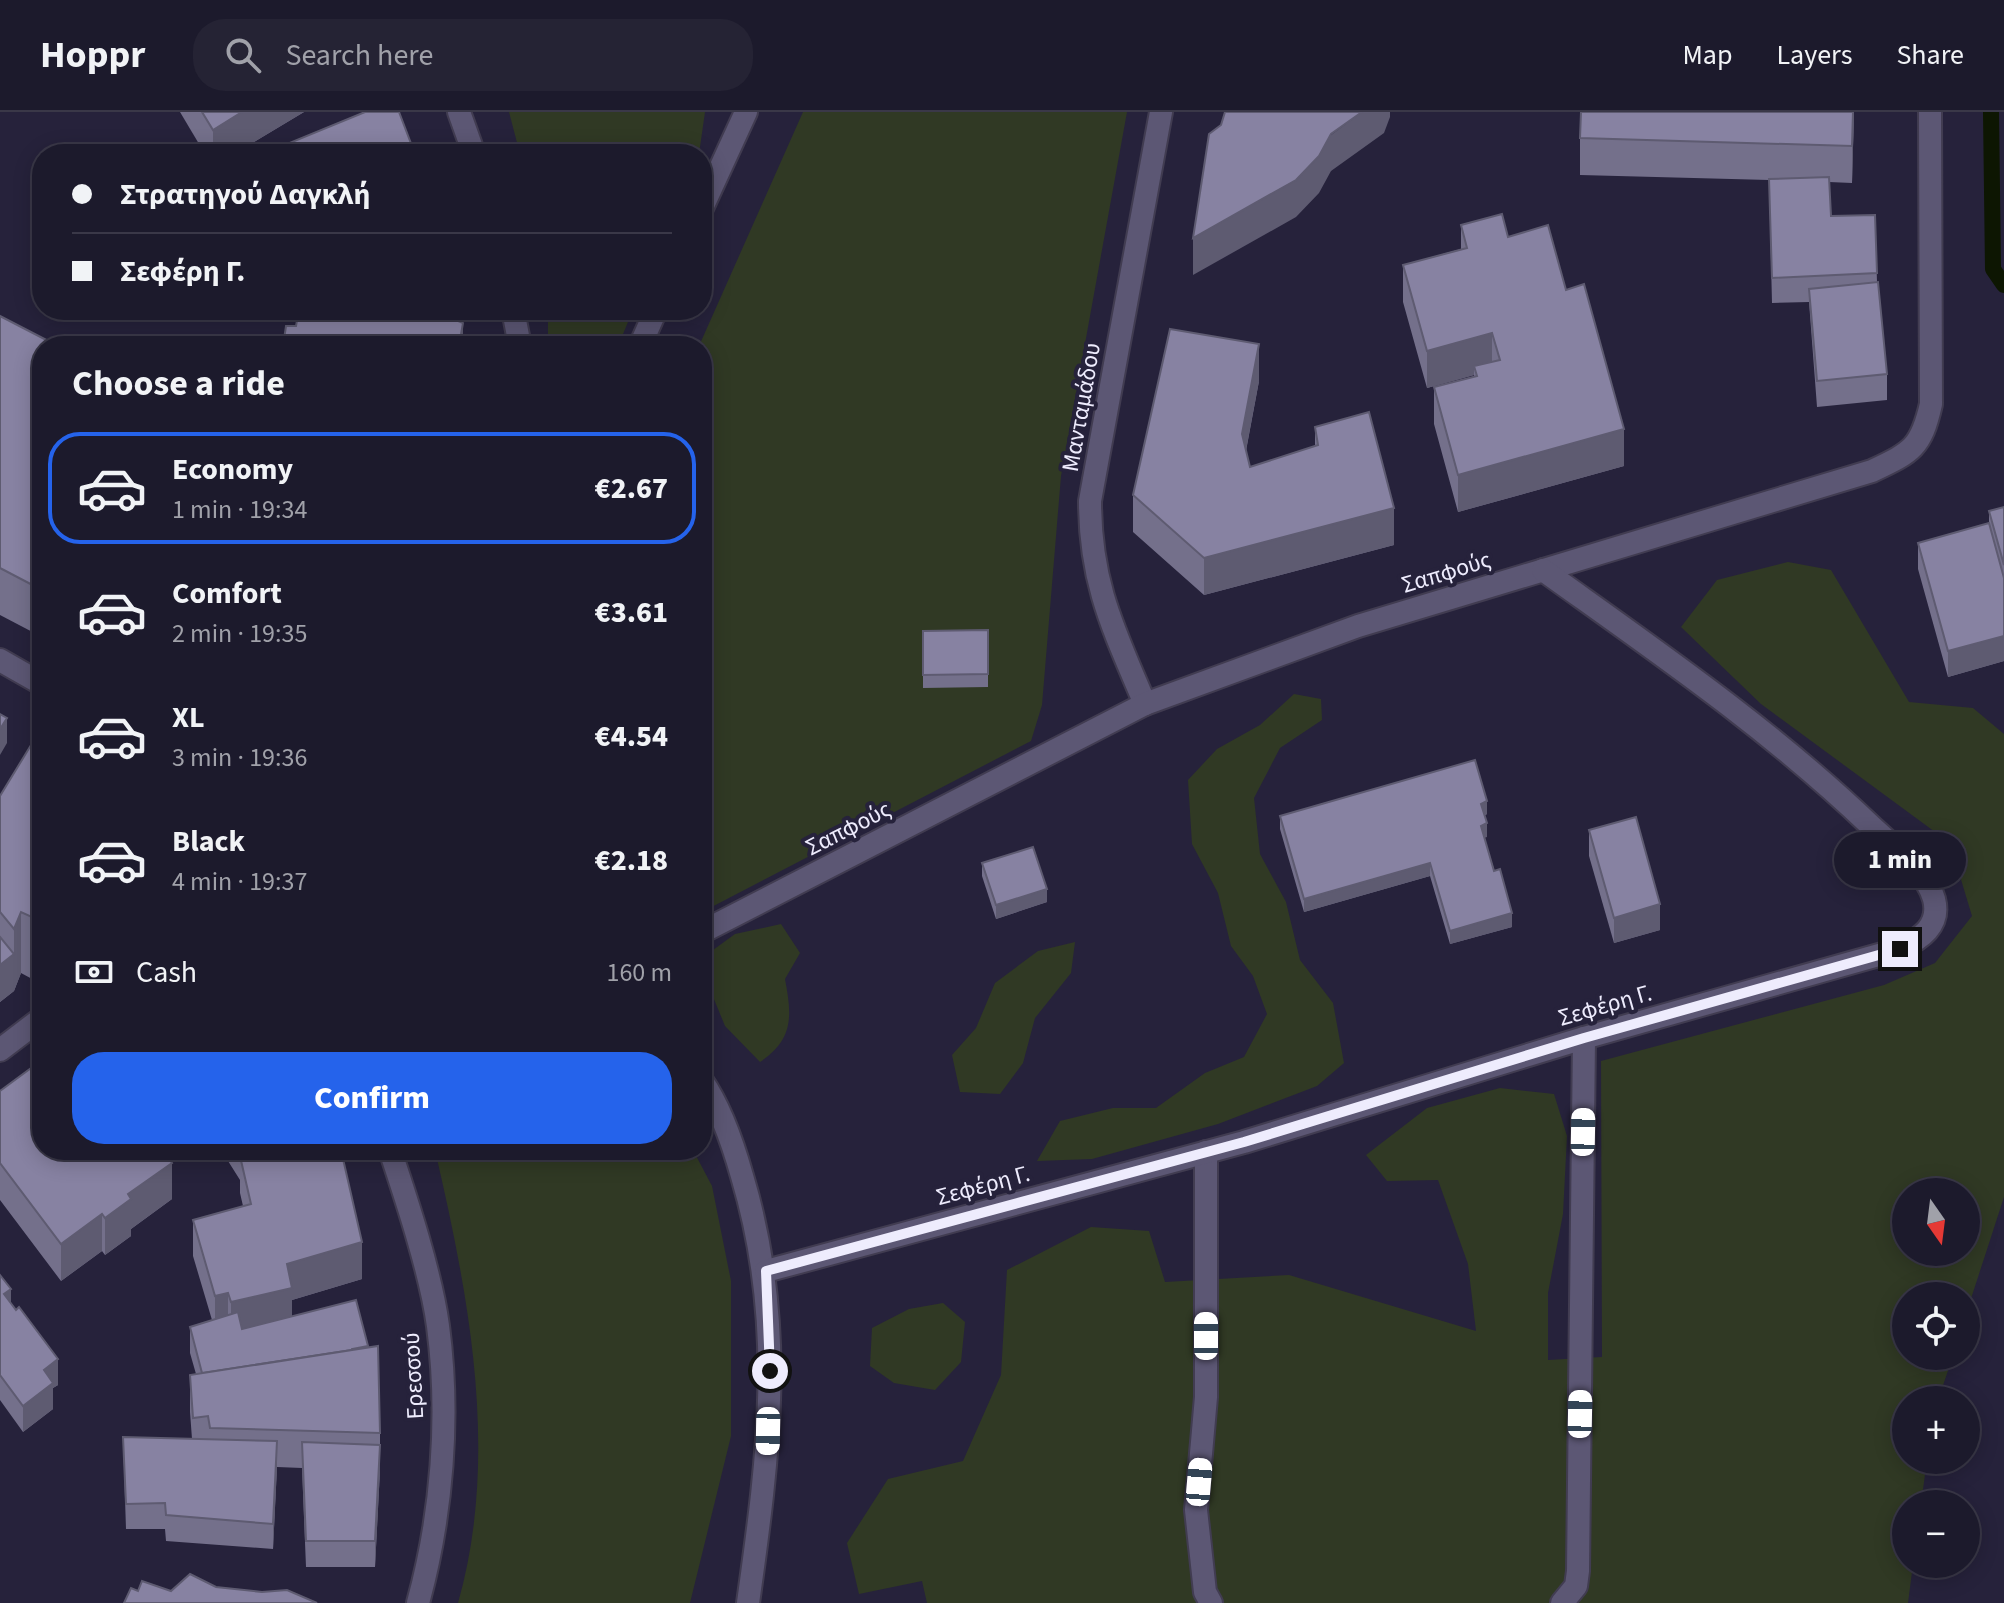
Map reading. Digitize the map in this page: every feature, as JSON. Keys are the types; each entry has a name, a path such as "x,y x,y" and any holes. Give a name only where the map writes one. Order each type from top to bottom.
{"street":[{"path":"459,112 470,144"},
{"path":"712,186 746,112"},
{"name":"Μανταμάδου","path":"1145,704 1103,604 1090,549 1090,501 1161,112"},
{"name":"Σαπφούς","path":"712,927 1145,704 1277,653 1872,471 1904,456 1924,436 1931,404 1930,112"},
{"name":"Σεφέρη Γ.","path":"766,1271 1206,1152 1584,1038 1900,949 1922,938 1935,918 1934,900 1924,880 1893,847 1755,722 1543,570"},
{"path":"0,660 32,678"},
{"path":"0,1050 32,1026"},
{"path":"1562,1603 1576,1586 1578,1571 1584,1038"},
{"path":"712,1102 736,1154 766,1271 770,1371 768,1460 748,1603"},
{"path":"1206,1152 1206,1397 1196,1510 1205,1592 1211,1603"},
{"name":"Ερεσσού","path":"393,1160 438,1325 442,1428 435,1543 418,1603"}],"green space":[{"path":"509,112 705,112 700,144 517,144"},
{"path":"803,112 1127,112 1061,476 1042,705 1031,741 712,907 712,336 703,336"},
{"path":"548,320 629,320 622,336 548,336"},
{"path":"1788,562 1831,570 1909,702 1973,708 2004,734 2004,1197 1976,1282 1892,1282 1892,1370 1948,1370 1943,1386 1892,1386 1892,1474 1925,1474 1923,1490 1892,1490 1892,1578 1911,1578 1908,1603 927,1603 922,1581 859,1594 847,1543 888,1479 963,1461 1001,1375 1007,1270 1091,1227 1149,1231 1165,1282 1289,1275 1476,1331 1468,1264 1438,1180 1387,1181 1366,1155 1427,1108 1500,1088 1554,1094 1567,1136 1563,1214 1548,1293 1548,1360 1602,1357 1601,1061 1884,985 1935,963 1972,916 1950,843 1761,704 1681,627 1717,580"},
{"path":"1294,694 1321,699 1322,720 1280,748 1254,798 1260,854 1286,902 1300,960 1333,1003 1344,1063 1317,1086 1218,1124 1092,1159 1037,1161 1060,1121 1113,1108 1156,1108 1205,1073 1244,1057 1267,1014 1253,976 1231,946 1218,893 1192,844 1188,780 1217,749 1260,725"},
{"path":"781,924 800,953 785,979 789,1015 785,1035 760,1062 725,1026 712,994 712,951 735,934"},
{"path":"1075,942 1071,973 1035,1018 1023,1063 1000,1094 960,1092 952,1055 976,1028 995,983 1038,951"},
{"path":"437,1160 698,1160 712,1186 731,1281 731,1436 690,1603 458,1603 470,1547 477,1490 478,1433 468,1319"},
{"path":"943,1303 965,1322 961,1362 935,1390 894,1383 870,1366 872,1328 909,1309"}],"building":[{"path":"202,112 242,112 213,130"},
{"path":"365,112 399,112 411,144 287,144"},
{"path":"1225,112 1362,112 1331,134 1319,156 1296,180 1193,238 1209,134 1221,125"},
{"path":"1581,112 1853,112 1852,146 1580,138"},
{"path":"1829,177 1831,216 1875,215 1877,273 1772,278 1769,179"},
{"path":"1502,214 1508,237 1548,225 1566,290 1584,284 1624,429 1458,475 1434,387 1477,376 1474,366 1500,360 1492,333 1427,351 1403,265 1467,248 1461,225"},
{"path":"1878,282 1887,374 1817,381 1809,289"},
{"path":"0,316 39,336 32,336 32,585 0,568"},
{"path":"297,320 456,320 463,323 461,336 284,336 286,326 296,326"},
{"path":"1170,329 1259,344 1242,434 1250,467 1318,445 1315,427 1369,412 1394,508 1204,558 1133,495"},
{"path":"2004,507 2004,565 1989,511"},
{"path":"1989,523 2004,578 2004,636 1948,651 1918,543"},
{"path":"988,630 988,674 923,675 923,631"},
{"path":"0,714 7,718 0,729"},
{"path":"32,743 32,917 21,912 14,929 0,912 0,796"},
{"path":"1475,760 1487,801 1481,804 1487,823 1481,826 1494,871 1500,869 1512,913 1450,931 1430,863 1304,899 1280,816"},
{"path":"1636,817 1660,904 1614,918 1589,830"},
{"path":"1033,847 1047,889 996,905 982,863"},
{"path":"0,937 14,954 0,965"},
{"path":"32,1067 32,1160 170,1160 172,1163 128,1194 131,1199 105,1218 102,1214 61,1244 0,1163 0,1091"},
{"path":"241,1160 343,1160 362,1242 287,1264 292,1288 231,1302 228,1293 215,1296 193,1220 251,1204"},
{"path":"0,1275 11,1289 4,1294 16,1310 19,1307 58,1359 44,1370 53,1383 23,1406 0,1375"},
{"path":"356,1300 368,1346 202,1373 190,1327 238,1312 242,1329"},
{"path":"378,1346 380,1433 210,1428 208,1416 193,1418 190,1375"},
{"path":"123,1437 277,1441 273,1524 166,1515 165,1503 126,1504"},
{"path":"302,1442 380,1445 375,1541 306,1541"},
{"path":"190,1574 216,1587 262,1592 287,1590 317,1603 124,1603 131,1588 138,1591 142,1581 171,1591"}],"waterway":[{"path":"1991,112 1993,269 2004,285"}],"route":[{"path":"770,1371 766,1271 1244,1142 1584,1038 1900,949"}]}
